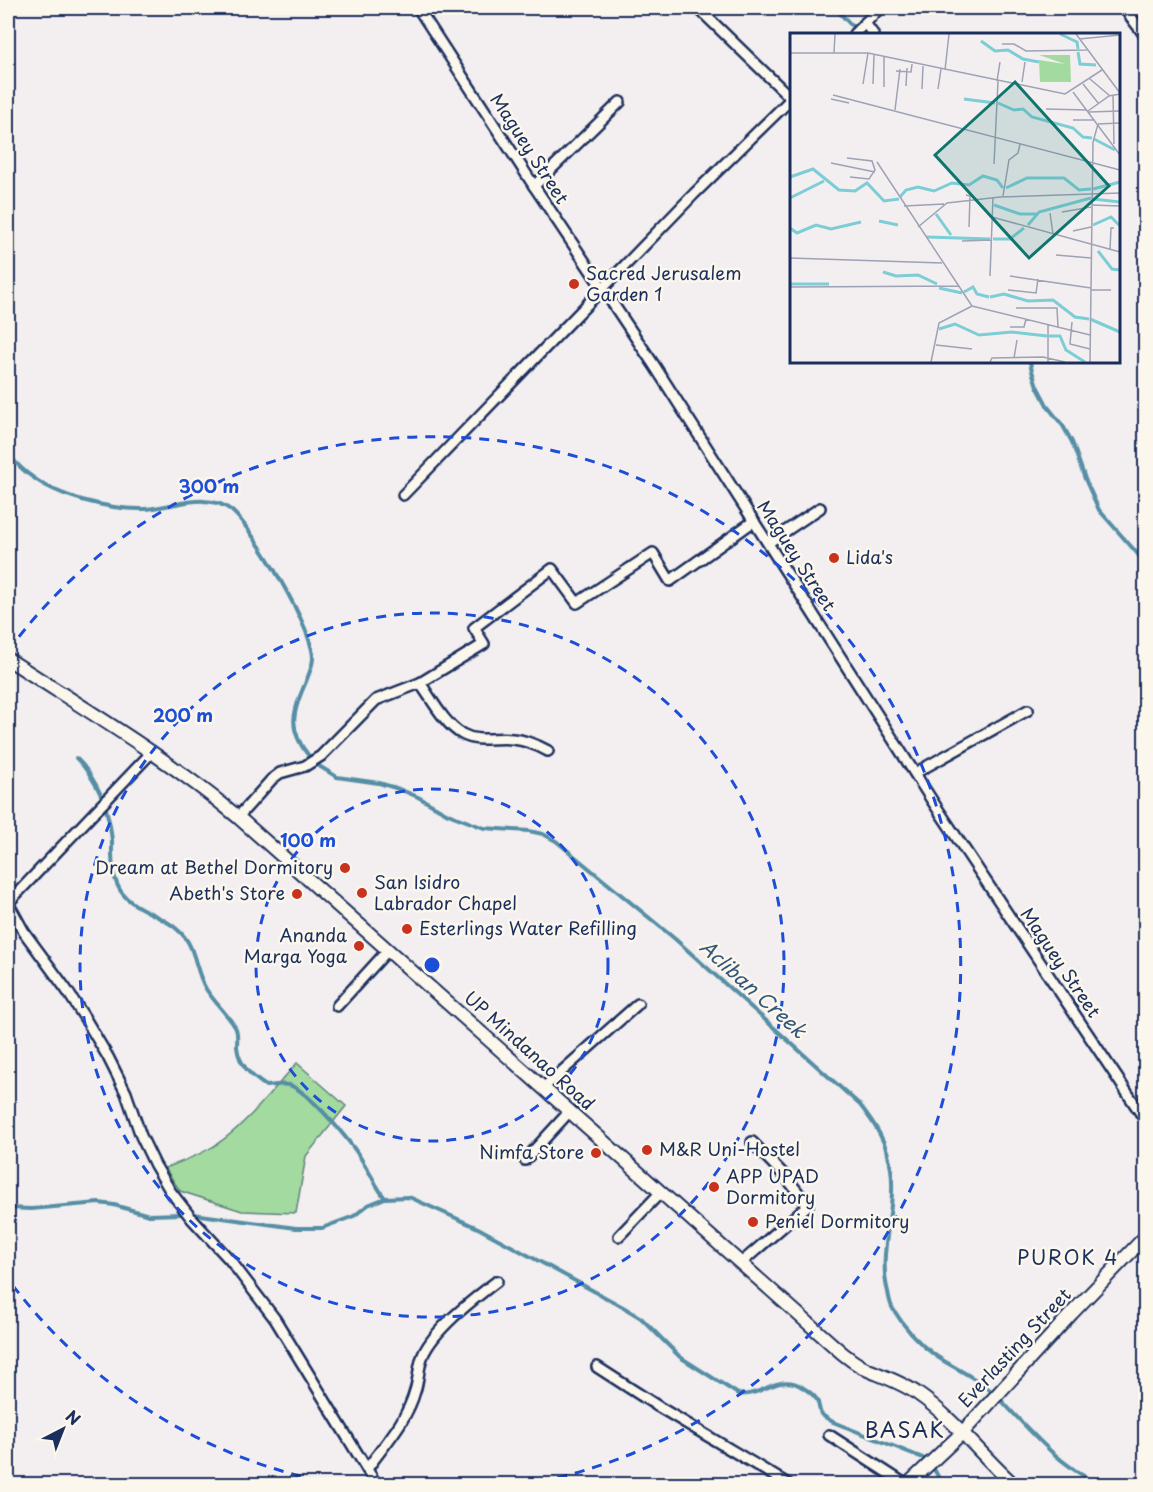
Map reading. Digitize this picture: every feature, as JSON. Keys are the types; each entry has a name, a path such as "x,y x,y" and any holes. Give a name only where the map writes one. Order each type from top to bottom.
{"street":[{"name":"Maguey Street","path":"418,8 654,366 915,773 1146,1121"},
{"path":"698,8 790,97"},
{"path":"855,33 880,8"},
{"path":"1124,8 1146,37"},
{"path":"865,23 872,33"},
{"path":"404,495 694,194 790,99"},
{"path":"534,186 620,102"},
{"path":"768,543 820,508"},
{"path":"238,817 280,773 305,766 321,756 376,700 420,683 484,644 474,628 552,569 578,603 652,553 670,581 754,521"},
{"name":"UP Mindanao Road","path":"8,658 152,752 238,817 845,1355 867,1369 897,1381 919,1394 962,1433 1012,1485"},
{"path":"420,683 448,722 462,734 486,740 525,741 548,751"},
{"path":"915,773 1028,710"},
{"path":"152,752 8,903 24,932 76,1004 108,1057 126,1093 141,1136 171,1191 230,1260 275,1319 376,1485"},
{"path":"337,1006 388,950"},
{"path":"543,1088 638,1004"},
{"path":"525,1160 570,1111"},
{"path":"741,1263 808,1205 785,1176 752,1142"},
{"path":"619,1236 661,1192"},
{"name":"Everlasting Street","path":"907,1485 962,1433 1146,1236"},
{"path":"367,1469 407,1413 423,1356 431,1343 470,1302 497,1281"},
{"path":"597,1367 658,1407 788,1485"},
{"path":"829,1435 907,1485"}],"green space":[{"path":"297,1063 346,1106 306,1156 296,1213 242,1211 180,1191 165,1168 192,1158 228,1136 249,1117"}],"waterway":[{"path":"835,8 853,27"},
{"path":"1030,363 1037,386 1048,407 1072,442 1099,510 1146,565"},
{"name":"Acliban Creek","path":"8,454 25,471 42,483 70,496 100,505 144,509 201,501 222,505 232,511 254,538 281,581 310,644 312,664 297,704 294,721 298,738 309,756"},
{"path":"76,758 91,776 102,797"},
{"name":"Acliban Creek","path":"319,766 337,777 379,783 399,789 448,814 484,828 529,831 543,834 556,841 675,939 860,1105 880,1135 891,1169 892,1200 886,1246 885,1277 892,1307 918,1341 990,1390"},
{"path":"106,809 112,836 114,872 120,890 134,904 173,926 188,942 206,989 236,1028 238,1053 243,1065 266,1086 289,1085 318,1107 357,1153 385,1198"},
{"path":"193,1214 296,1228 322,1228 354,1216 368,1205 385,1198 409,1197 478,1228 623,1307 641,1318 680,1357 738,1394 746,1394 786,1382 794,1383 814,1396 821,1414 833,1422 923,1458"},
{"path":"8,1208 31,1209 99,1203 149,1215 181,1214"},
{"name":"Acliban Creek","path":"1000,1399 1057,1457 1098,1484"},
{"path":"934,1469 942,1484"}],"place":[{"name":"Sacred Jerusalem Garden 1","path":"574,284"},
{"name":"Lida's","path":"834,558"},
{"name":"Dream at Bethel Dormitory","path":"345,868"},
{"name":"San Isidro Labrador Chapel","path":"362,893"},
{"name":"Abeth's Store","path":"297,894"},
{"name":"Esterlings Water Refilling","path":"407,929"},
{"name":"Ananda Marga Yoga","path":"359,946"},
{"name":"M&R Uni-Hostel","path":"647,1150"},
{"name":"Nimfa Store","path":"596,1153"},
{"name":"APP UPAD Dormitory","path":"714,1187"},
{"name":"Peniel Dormitory","path":"753,1222"}],"district":[{"name":"PUROK 4","path":"1068,1258"},
{"name":"BASAK","path":"905,1431"}]}
